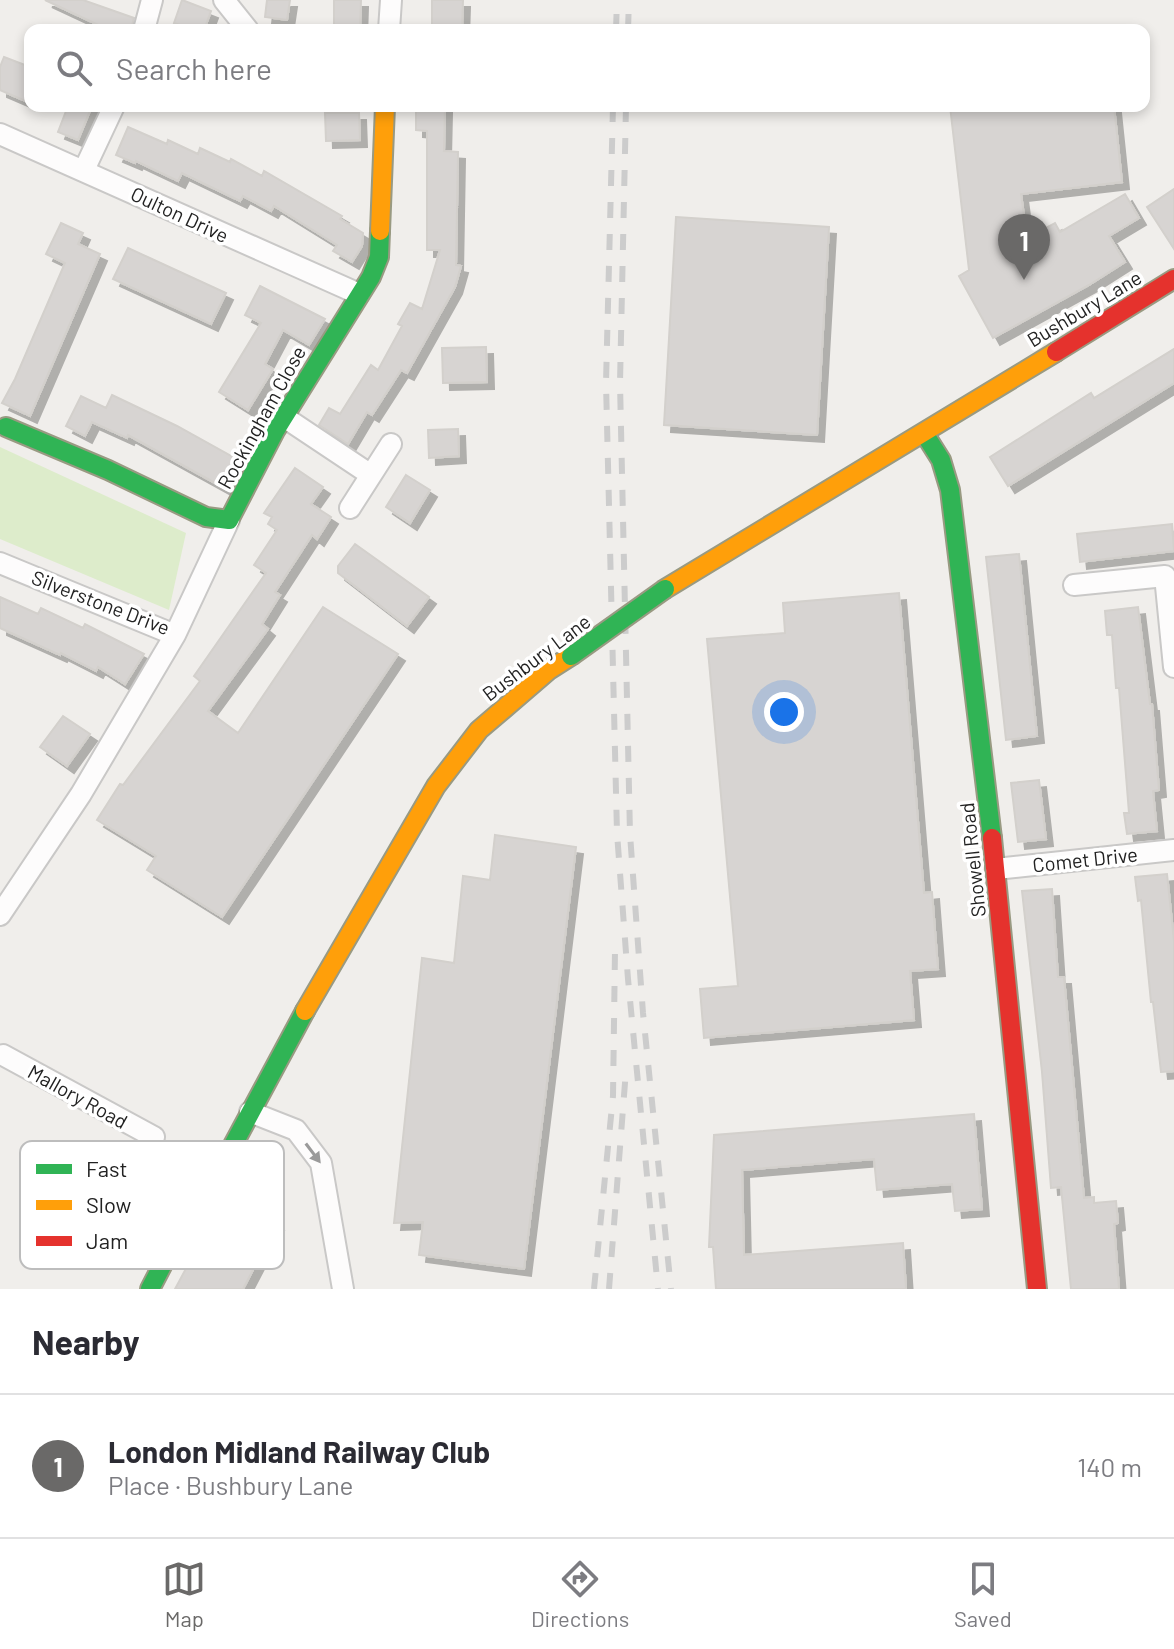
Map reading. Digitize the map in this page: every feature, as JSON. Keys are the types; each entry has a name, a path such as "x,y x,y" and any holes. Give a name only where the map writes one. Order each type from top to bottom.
{"street":[{"path":"146,24 152,0"},
{"path":"224,0 243,24"},
{"path":"389,24 391,0"},
{"path":"84,170 111,112"},
{"name":"Rockingham Close","path":"6,427 108,470 206,517 229,520 284,417 371,277 379,257 385,112"},
{"name":"Oulton Drive","path":"0,134 359,294"},
{"name":"Bushbury Lane","path":"235,1141 303,1014 436,786 479,730 549,670 665,589 1174,279"},
{"path":"284,417 371,475"},
{"name":"Showell Road","path":"924,433 941,460 950,490 996,869 1037,1289"},
{"path":"350,508 391,444"},
{"name":"Silverstone Drive","path":"0,563 175,635 229,520"},
{"path":"1074,585 1169,576 1174,667"},
{"path":"0,915 81,794 175,635"},
{"name":"Comet Drive","path":"996,869 1174,850"},
{"name":"Mallory Road","path":"1,1056 154,1137"},
{"path":"250,1112 296,1130 321,1163 343,1289"},
{"name":"Bushbury Lane","path":"150,1289 160,1269"}],"green space":[{"path":"0,447 186,533 169,610 0,539"}],"building":[{"path":"45,0 83,0 134,18 132,24 96,24"},
{"path":"182,0 211,11 206,24 174,23"},
{"path":"267,0 290,0 287,20 265,17"},
{"path":"334,0 361,0 360,24 334,24"},
{"path":"432,0 463,0 462,24 432,24"},
{"path":"4,57 24,65 24,100 0,90 0,67"},
{"path":"66,112 90,112 78,140 58,132"},
{"path":"416,112 445,112 444,151 458,152 456,265 461,266 455,287 407,373 401,370 372,415 367,412 348,444 319,425 329,408 340,414 371,365 378,370 402,326 398,324 410,303 422,309 440,250 427,250 427,131 416,130"},
{"path":"951,112 1115,112 1122,182 1021,194 1027,238 1055,223 1060,232 1125,194 1139,218 1109,236 1125,262 993,338 959,276 969,270"},
{"path":"325,113 359,113 360,140 326,141"},
{"path":"128,127 198,154 200,148 230,162 231,159 262,176 264,171 342,216 340,219 363,233 362,246 352,262 333,251 337,245 274,206 271,211 243,196 240,201 182,173 178,181 116,155"},
{"path":"1174,189 1174,249 1147,207"},
{"path":"676,217 829,227 817,435 664,425"},
{"path":"61,223 83,233 78,244 100,254 30,416 2,403 65,263 46,254"},
{"path":"128,248 226,293 211,324 113,279"},
{"path":"260,286 325,319 309,345 283,330 265,364 273,369 248,410 219,392 261,323 245,315"},
{"path":"486,347 487,382 443,383 442,348"},
{"path":"1174,349 1174,383 1008,486 990,457 1091,393 1094,398"},
{"path":"112,395 240,461 226,489 128,435 127,438 92,422 85,436 66,426 81,396 106,408"},
{"path":"458,429 459,456 429,458 428,430"},
{"path":"295,468 323,487 311,504 331,517 317,539 312,535 275,592 280,595 262,624 268,629 208,711 238,733 323,607 398,654 222,917 147,870 156,856 97,820 120,784 123,785 200,681 194,676 266,573 254,565 277,530 268,524 272,517 264,513"},
{"path":"406,475 430,490 410,523 386,507"},
{"path":"1172,524 1174,551 1080,562 1077,534"},
{"path":"355,544 429,597 407,626 338,573 338,566"},
{"path":"1019,554 1037,736 1006,740 986,557"},
{"path":"899,593 924,893 932,892 938,969 910,971 914,1020 704,1038 700,989 738,986 707,639 785,633 783,603"},
{"path":"0,597 38,614 41,608 83,628 85,624 144,654 125,684 98,667 96,671 0,628"},
{"path":"1138,607 1152,704 1159,790 1153,791 1157,831 1127,834 1124,813 1129,813 1119,688 1116,688 1112,635 1107,635 1105,611"},
{"path":"63,716 90,734 67,766 40,747"},
{"path":"1039,780 1046,839 1018,842 1011,783"},
{"path":"495,835 576,847 524,1269 419,1255 423,1222 394,1223 422,958 454,963 463,876 490,880"},
{"path":"1167,874 1174,941 1174,1071 1161,1072 1141,900 1138,901 1135,877"},
{"path":"1052,889 1058,977 1064,977 1084,1198 1094,1197 1094,1203 1116,1201 1118,1223 1114,1224 1119,1289 1071,1289 1061,1187 1051,1188 1022,891"},
{"path":"974,1114 982,1209 955,1211 952,1184 877,1190 874,1159 742,1170 744,1255 903,1243 906,1289 716,1289 713,1247 709,1247 714,1135"},
{"path":"186,1269 253,1269 243,1289 175,1289"}],"railway":[{"path":"616,24 617,0"},
{"path":"628,24 629,0"},
{"path":"613,112 606,383 617,833 658,1289"},
{"path":"626,112 620,383 630,834 643,1013 671,1289"},
{"path":"594,1289 613,1096 615,950"},
{"path":"609,1289 626,1070"}],"traffic: fast":[{"path":"6,427 108,470 206,517 229,520 275,431 371,277 379,257 380,231"},
{"path":"924,433 941,460 950,490 992,838"},
{"path":"571,656 665,589"},
{"path":"235,1141 305,1011"},
{"path":"150,1289 160,1269"}],"traffic: slow":[{"path":"380,231 385,112"},
{"path":"665,589 1056,352"},
{"path":"305,1011 436,786 479,730 549,670 571,656"}],"traffic: jam":[{"path":"1056,352 1174,279"},
{"path":"992,838 1037,1289"}],"place":[{"name":"London Midland Railway Club","path":"1024,280"}]}
